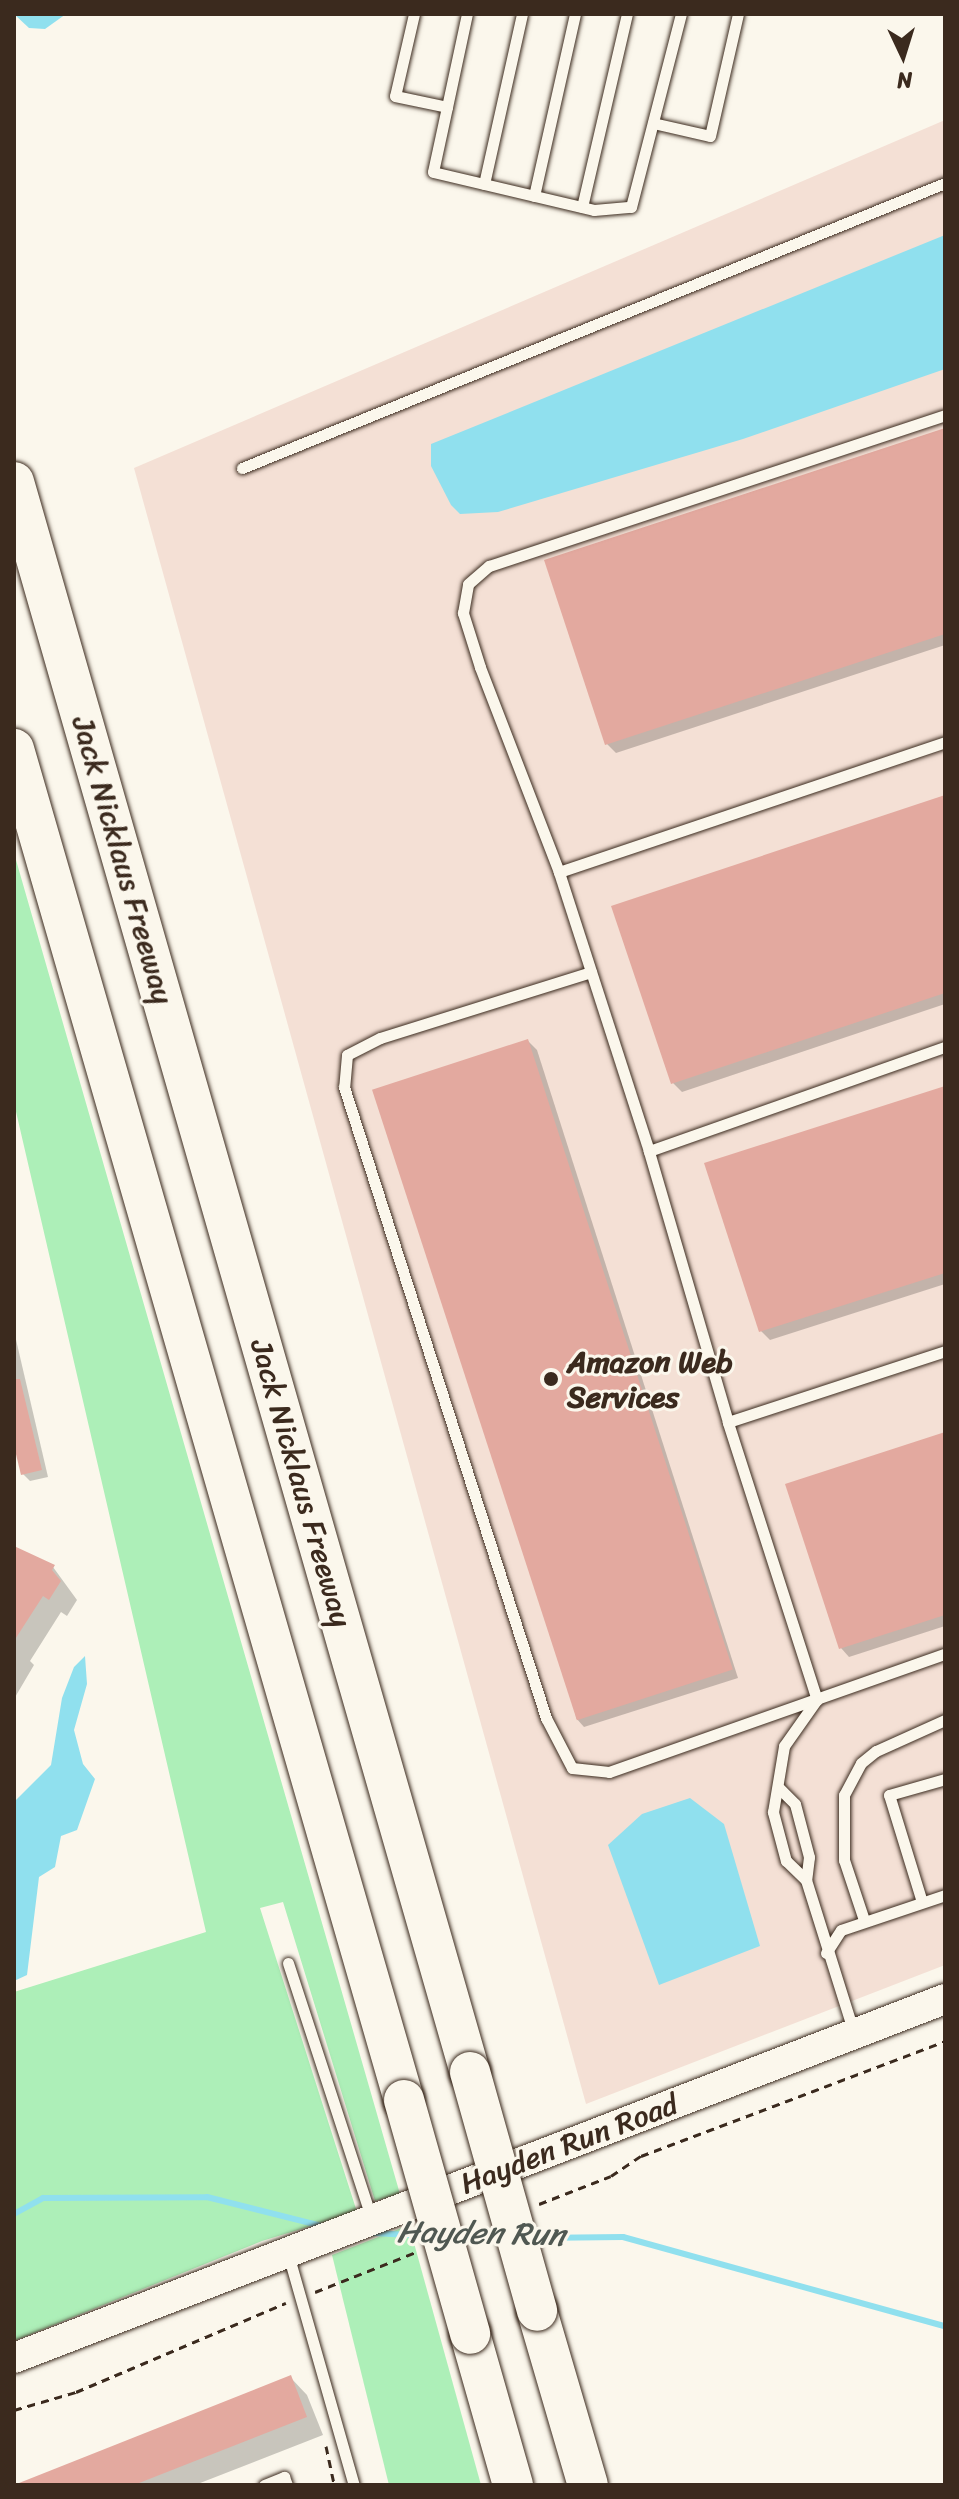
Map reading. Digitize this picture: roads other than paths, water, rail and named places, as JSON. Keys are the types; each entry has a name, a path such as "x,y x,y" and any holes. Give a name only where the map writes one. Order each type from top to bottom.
{"highway":[{"name":"Jack Nicklaus Freeway","path":"14,482 588,2485"},
{"path":"14,749 513,2485"}],"main road":[{"name":"Hayden Run Road","path":"14,2358 945,1999"}],"lane":[{"path":"414,14 395,96 447,107"},
{"path":"467,14 433,172 582,207 631,207 681,14"},
{"path":"484,184 522,14"},
{"path":"534,196 575,14"},
{"path":"582,207 627,14"},
{"path":"653,123 710,136 738,14"},
{"path":"242,468 945,183"},
{"path":"817,1700 728,1422 649,1151 559,872 480,667 463,613 468,584 489,566 945,415"},
{"path":"559,872 945,742"},
{"path":"591,972 380,1038 347,1055 344,1087 546,1718 572,1768 609,1772 945,1654"},
{"path":"649,1151 945,1047"},
{"path":"728,1422 945,1351"},
{"path":"806,1880 786,1861 773,1812 784,1746 817,1700"},
{"path":"864,1920 844,1860 844,1795 861,1763 876,1751 945,1720"},
{"path":"922,1902 889,1795 944,1783"},
{"path":"778,1787 795,1804 809,1857 806,1880 826,1954 854,2034"},
{"path":"826,1954 841,1930 945,1895"},
{"path":"288,1963 372,2220"},
{"path":"288,2253 354,2485"},
{"path":"264,2485 284,2477 287,2485"}],"water":[{"path":"14,14 66,14 45,29 29,28"},
{"path":"945,235 945,369 743,439 498,512 460,514 451,505 431,466 431,444"},
{"path":"85,1656 87,1684 74,1730 83,1764 95,1779 77,1830 61,1836 55,1867 39,1877 27,1975 14,1981 14,1802 51,1765 62,1698 74,1667"},
{"path":"690,1798 724,1824 760,1946 659,1985 608,1845 642,1814"}],"waterway":[{"name":"Hayden Run","path":"14,2214 43,2198 207,2197 322,2226"},
{"name":"Hayden Run","path":"373,2233 429,2236"},
{"name":"Hayden Run","path":"457,2237 501,2238"},
{"name":"Hayden Run","path":"533,2238 623,2237 945,2326"}],"place":[{"name":"Amazon Web Services","path":"551,1379"}]}
